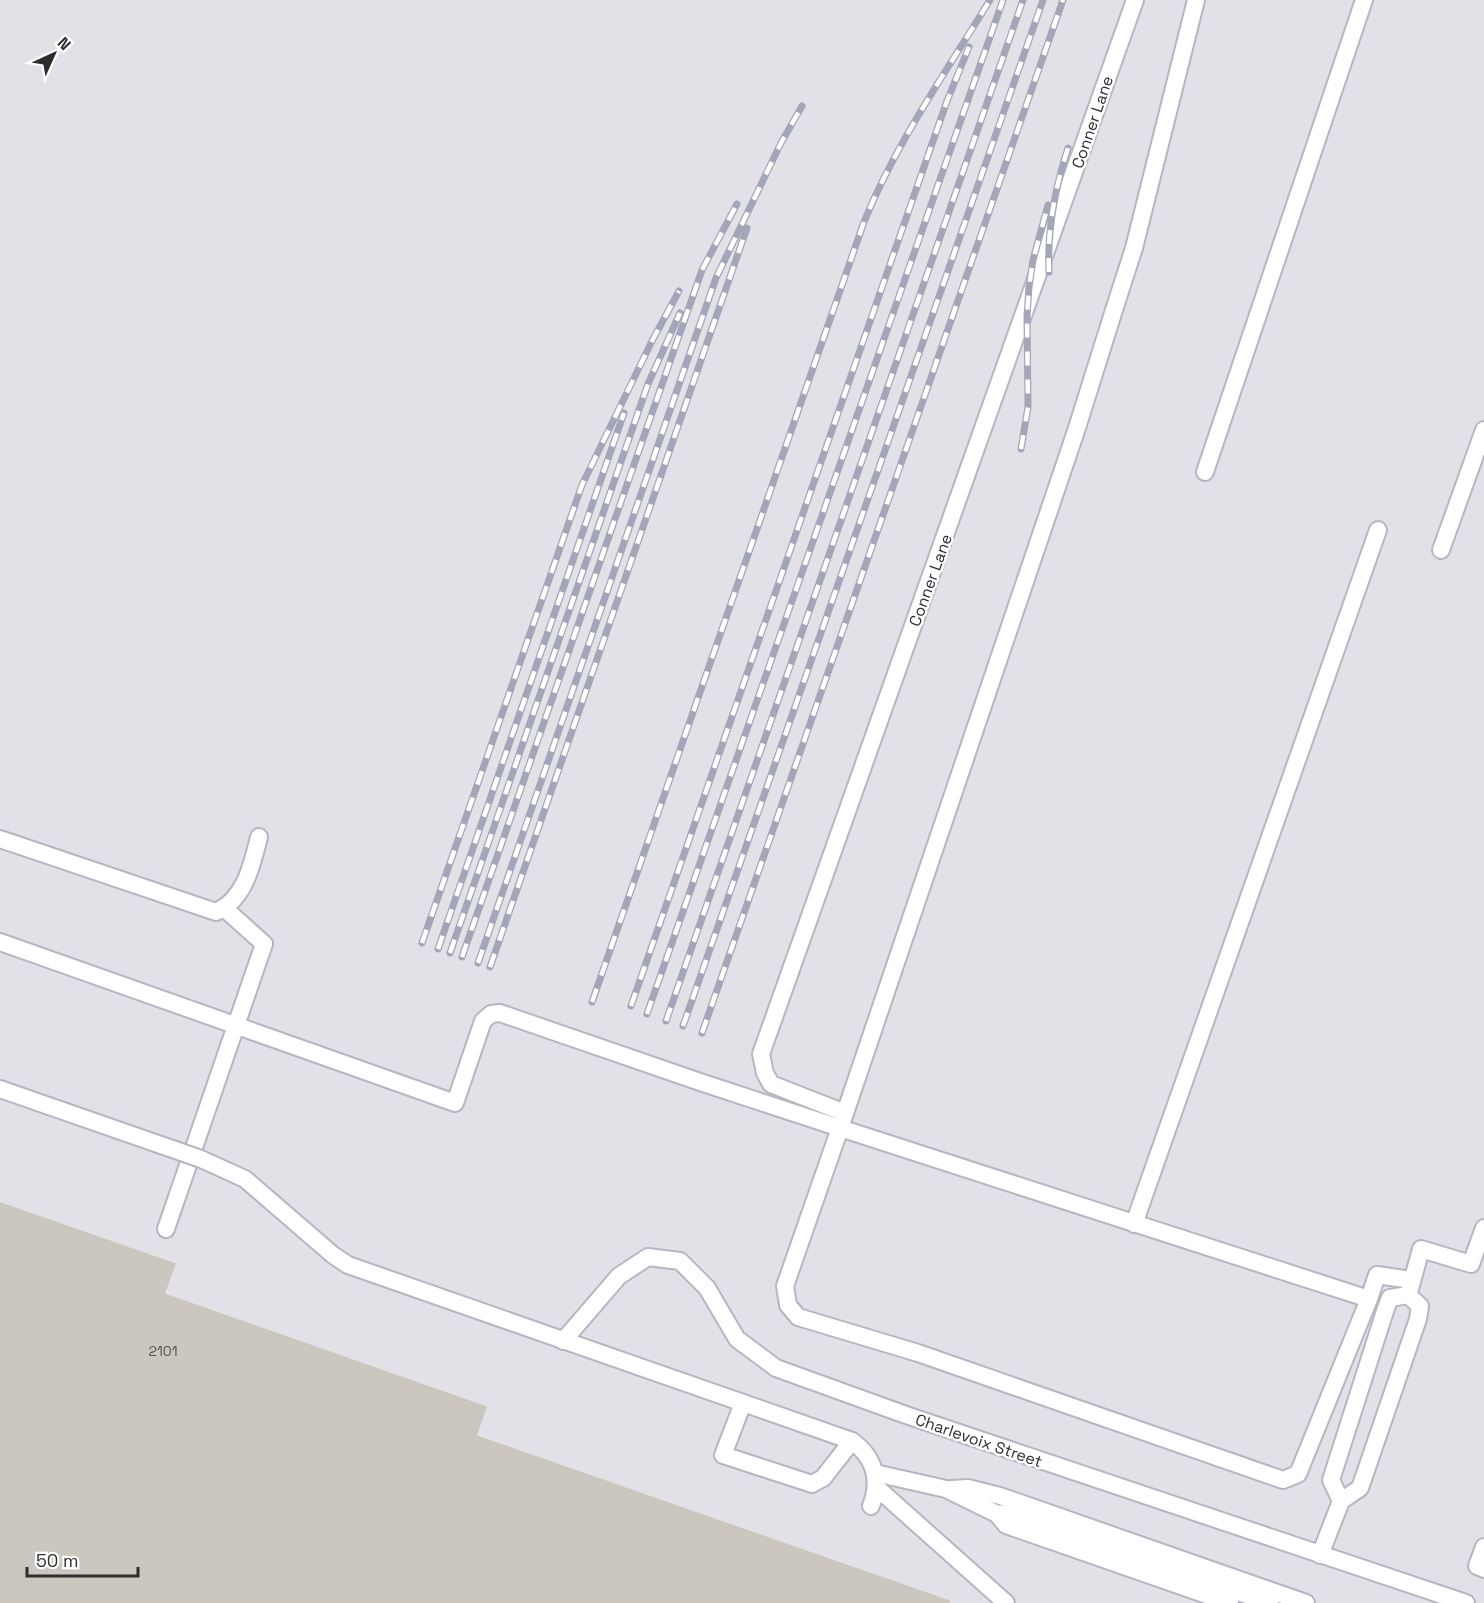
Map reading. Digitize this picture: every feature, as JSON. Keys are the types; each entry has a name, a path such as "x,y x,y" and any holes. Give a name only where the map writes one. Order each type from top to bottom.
{"street":[{"name":"Conner Lane","path":"843,1120 771,1084 765,1073 761,1054 1135,0"},
{"path":"1196,0 1131,258 1076,431 785,1286 788,1305 798,1317 918,1353 1283,1480 1298,1474 1377,1275 1410,1287 1420,1306 1418,1319 1360,1488 1341,1501 1320,1555"},
{"path":"1205,472 1364,0"},
{"path":"1440,550 1484,430"},
{"path":"1134,1224 1378,530"},
{"path":"0,839 216,912 231,904 241,892 259,837"},
{"path":"166,1229 264,944 224,908"},
{"path":"0,942 455,1103 483,1021 491,1014 500,1013 703,1083 843,1120 1134,1224 1369,1299"},
{"path":"0,1089 201,1159 244,1179 333,1256 348,1265 852,1441 865,1453 875,1480 1006,1603"},
{"path":"1341,1501 1331,1480 1390,1298 1410,1287 1421,1249 1471,1264 1484,1228"},
{"name":"Charlevoix Street","path":"563,1341 619,1276 648,1257 680,1261 707,1288 737,1339 776,1368 906,1415 1466,1603"},
{"path":"743,1403 723,1455 812,1484 823,1478 852,1441"},
{"path":"875,1480 946,1489 968,1488 1000,1496 1306,1603"},
{"path":"871,1506 875,1480"},
{"path":"946,1489 1005,1517 1230,1603"},
{"path":"1005,1517 1270,1603"},
{"path":"1484,1546 1477,1566 1484,1569"}],"shaded area":[{"path":"0,0 1484,0 1484,1603 0,1603"}],"building":[{"path":"0,1203 175,1264 164,1294 486,1407 476,1436 949,1601 949,1603 0,1603"}],"railway":[{"path":"592,1002 864,222 906,136 990,0"},
{"path":"647,1014 1003,0"},
{"path":"666,1021 1023,0"},
{"path":"683,1026 1043,0"},
{"path":"702,1033 1063,0"},
{"path":"631,1006 947,101 969,47"},
{"path":"478,963 716,278 781,143 802,106"},
{"path":"1049,272 1049,240 1053,209 1068,148"},
{"path":"462,957 702,270 737,204"},
{"path":"1021,449 1028,407 1029,287 1033,260 1048,205"},
{"path":"490,967 747,228"},
{"path":"422,943 582,485 679,291"},
{"path":"450,953 648,384 680,313"},
{"path":"438,949 624,413"}]}
